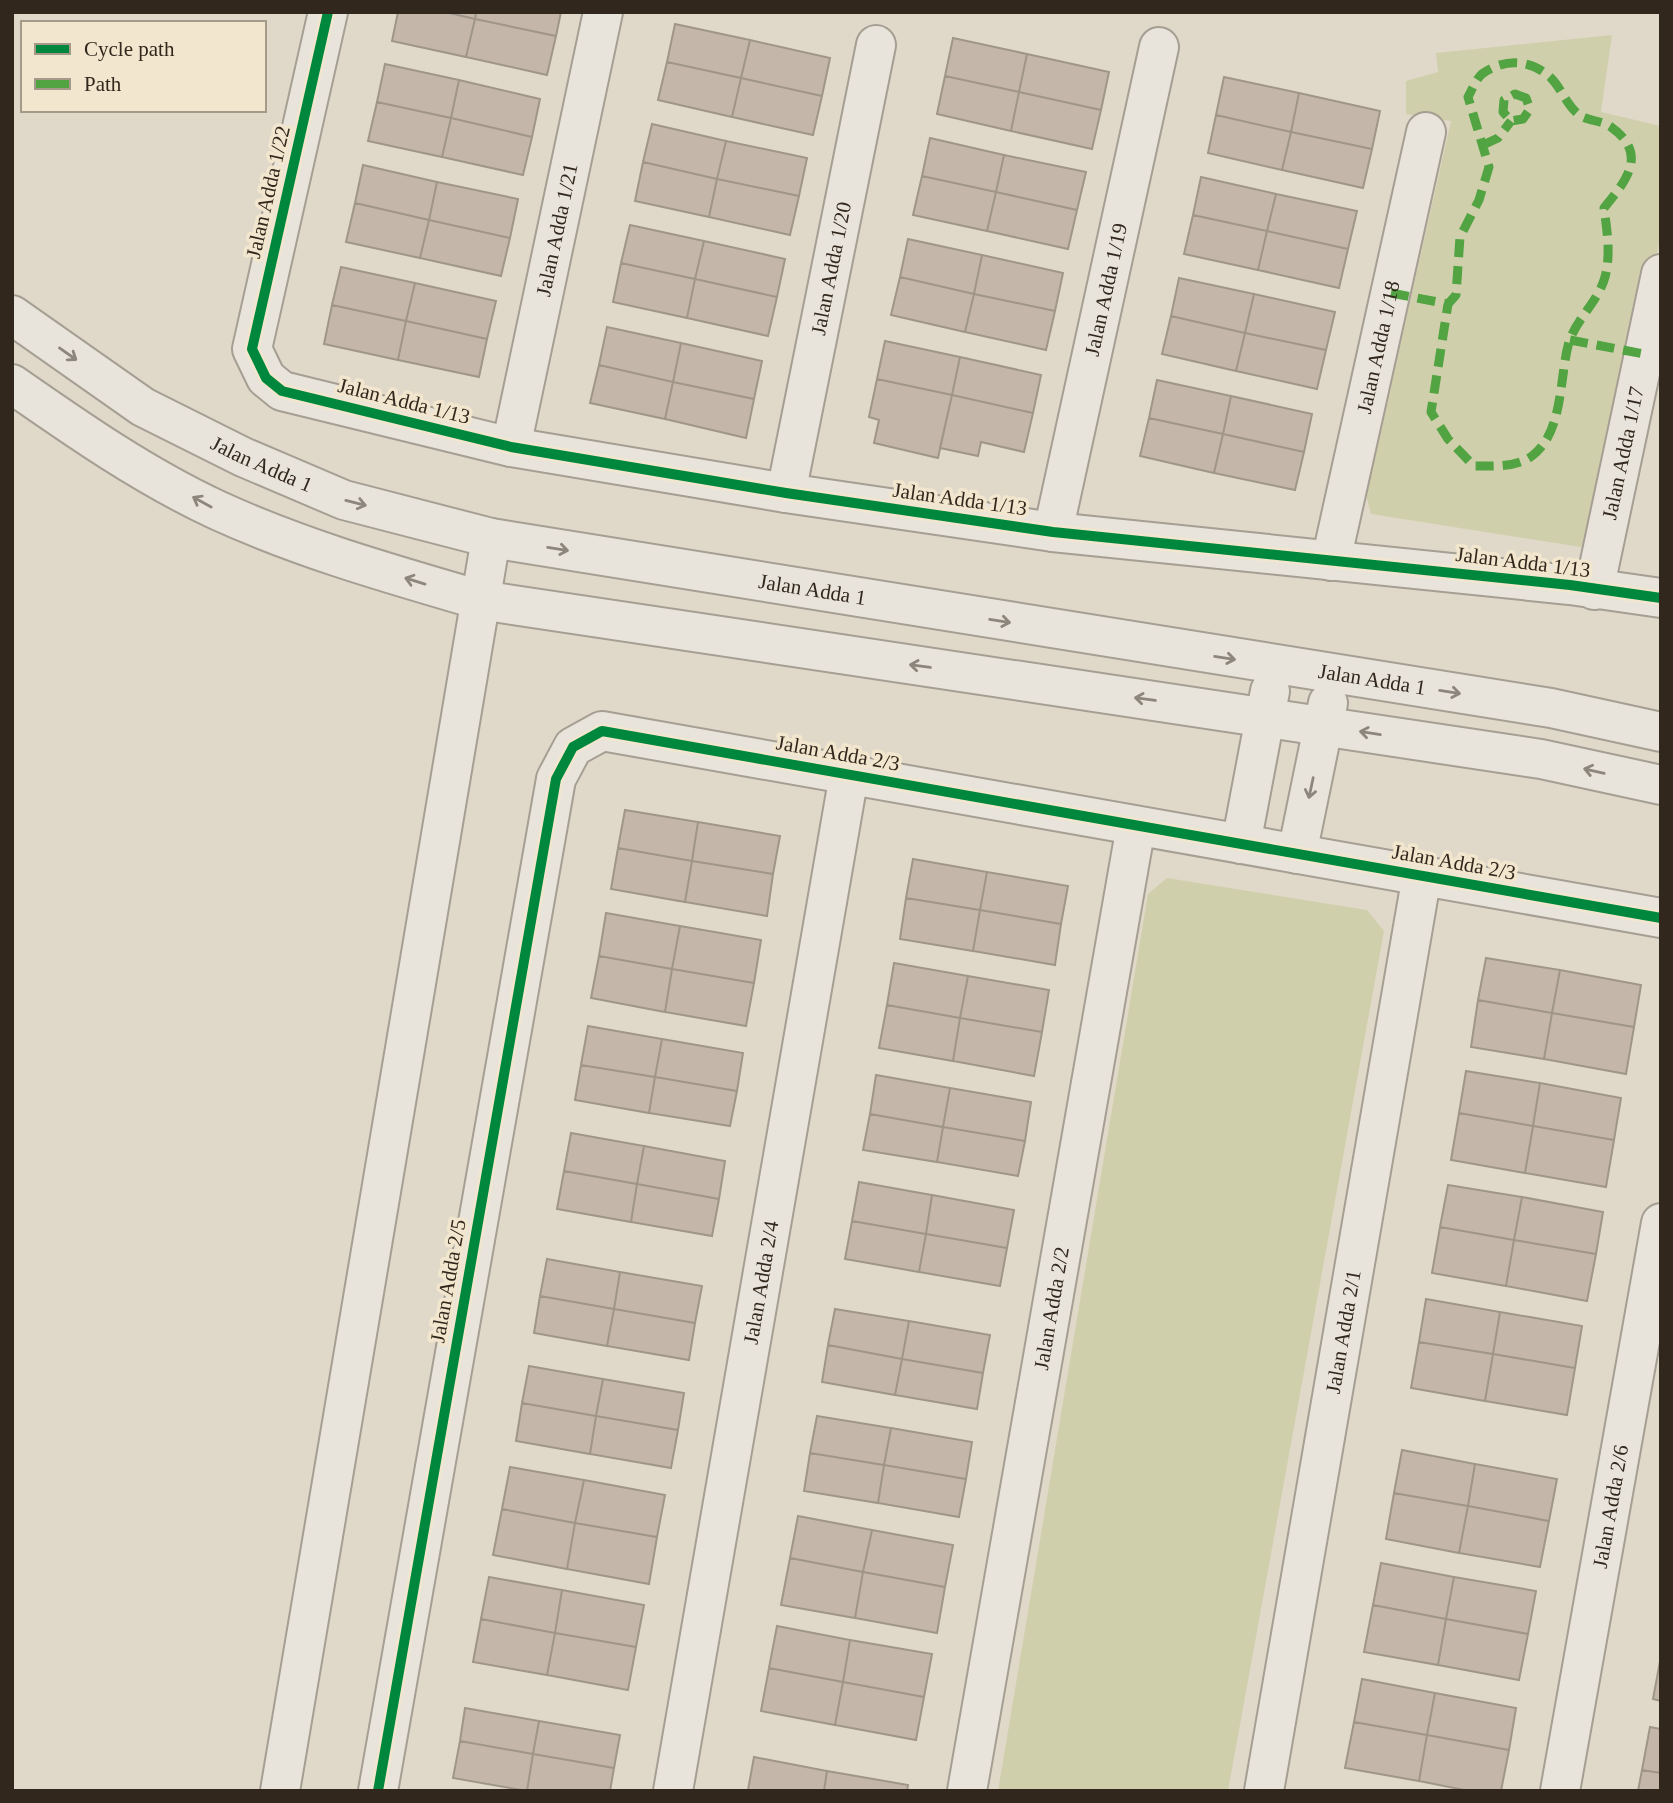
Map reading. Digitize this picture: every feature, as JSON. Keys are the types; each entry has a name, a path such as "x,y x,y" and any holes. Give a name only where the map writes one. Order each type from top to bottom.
{"street":[{"name":"Jalan Adda 1/22","path":"266,379 252,349 328,12"},
{"name":"Jalan Adda 1/21","path":"511,447 603,12"},
{"name":"Jalan Adda 1/20","path":"786,493 876,45"},
{"name":"Jalan Adda 1/19","path":"1053,532 1159,47"},
{"name":"Jalan Adda 1/18","path":"1331,561 1426,132"},
{"name":"Jalan Adda 1/17","path":"1594,590 1661,274"},
{"name":"Jalan Adda 1","path":"12,315 143,407 243,457 344,500 491,538 1274,666 1551,708 1661,732"},
{"name":"Jalan Adda 1/13","path":"266,379 282,391 511,447 786,493 1053,532 1570,584 1594,590 1661,598"},
{"path":"12,384 109,451 216,510 328,555 480,600 1541,759 1661,785"},
{"path":"280,1791 491,538"},
{"path":"1241,844 1274,666"},
{"path":"1297,855 1335,674"},
{"name":"Jalan Adda 2/3","path":"555,779 573,747 602,732 1661,918"},
{"name":"Jalan Adda 2/4","path":"673,1791 849,775"},
{"name":"Jalan Adda 2/5","path":"378,1791 555,779"},
{"name":"Jalan Adda 2/2","path":"967,1791 1136,826"},
{"name":"Jalan Adda 2/1","path":"1264,1791 1422,875"},
{"name":"Jalan Adda 2/6","path":"1560,1791 1661,1223"}],"green space":[{"path":"1612,35 1601,112 1661,126 1661,235 1593,549 1371,514 1366,495 1451,121 1406,114 1406,81 1438,72 1436,53"},
{"path":"1167,878 1367,910 1384,931 1228,1791 998,1791 1148,894"}],"building":[{"path":"398,12 445,12 475,19 466,57 392,41"},
{"path":"445,12 476,12 475,19"},
{"path":"476,12 561,12 556,36 475,19"},
{"path":"475,19 556,36 547,75 466,57"},
{"path":"675,24 750,40 741,78 667,62"},
{"path":"953,38 1027,54 1019,92 945,76"},
{"path":"750,40 830,58 822,96 741,78"},
{"path":"1027,54 1109,72 1101,110 1019,92"},
{"path":"667,62 741,78 732,117 658,100"},
{"path":"385,64 459,80 451,118 377,102"},
{"path":"945,76 1019,92 1011,131 937,114"},
{"path":"1224,77 1299,93 1291,132 1216,115"},
{"path":"741,78 822,96 813,135 732,117"},
{"path":"459,80 540,99 532,137 451,118"},
{"path":"1019,92 1101,110 1092,149 1011,131"},
{"path":"1299,93 1380,111 1372,149 1291,132"},
{"path":"377,102 451,118 442,157 368,141"},
{"path":"1216,115 1291,132 1282,170 1208,153"},
{"path":"451,118 532,137 523,175 442,157"},
{"path":"652,124 726,141 717,179 643,162"},
{"path":"1291,132 1372,149 1363,188 1282,170"},
{"path":"930,138 1004,155 996,192 922,176"},
{"path":"726,141 807,158 799,196 717,179"},
{"path":"1004,155 1086,172 1077,210 996,192"},
{"path":"643,162 717,179 709,217 635,201"},
{"path":"363,165 437,182 429,220 355,203"},
{"path":"922,176 996,192 987,231 913,215"},
{"path":"1201,177 1276,194 1267,231 1193,215"},
{"path":"717,179 799,196 790,235 709,217"},
{"path":"437,182 518,199 510,238 429,220"},
{"path":"996,192 1077,210 1068,249 987,231"},
{"path":"1276,194 1357,211 1348,249 1267,231"},
{"path":"355,203 429,220 420,258 346,242"},
{"path":"1193,215 1267,231 1258,270 1184,254"},
{"path":"429,220 510,238 501,276 420,258"},
{"path":"630,225 704,241 695,279 621,263"},
{"path":"1267,231 1348,249 1339,288 1258,270"},
{"path":"908,239 982,255 974,294 900,277"},
{"path":"704,241 785,259 777,297 695,279"},
{"path":"982,255 1063,273 1055,311 974,294"},
{"path":"621,263 695,279 687,318 613,302"},
{"path":"341,267 415,283 406,321 332,305"},
{"path":"900,277 974,294 965,332 891,315"},
{"path":"1179,278 1254,294 1245,333 1171,316"},
{"path":"695,279 777,297 768,336 687,318"},
{"path":"415,283 496,301 487,339 406,321"},
{"path":"974,294 1055,311 1046,350 965,332"},
{"path":"1254,294 1335,312 1326,350 1245,333"},
{"path":"332,305 406,321 398,360 324,344"},
{"path":"1171,316 1245,333 1236,371 1162,354"},
{"path":"406,321 487,339 479,377 398,360"},
{"path":"607,327 681,343 673,382 599,365"},
{"path":"1245,333 1326,350 1317,389 1236,371"},
{"path":"885,341 960,357 952,395 877,379"},
{"path":"681,343 762,361 754,399 673,382"},
{"path":"960,357 1041,375 1033,413 952,395"},
{"path":"599,365 673,382 665,419 590,403"},
{"path":"877,379 952,395 938,458 874,443 879,420 869,417"},
{"path":"1157,380 1231,396 1223,434 1149,418"},
{"path":"673,382 754,399 746,438 665,419"},
{"path":"952,395 1033,413 1024,452 981,442 978,456 940,448"},
{"path":"1231,396 1312,414 1304,452 1223,434"},
{"path":"1149,418 1223,434 1214,473 1140,456"},
{"path":"1223,434 1304,452 1295,490 1214,473"},
{"path":"625,810 698,822 692,861 618,848"},
{"path":"698,822 780,836 773,874 692,861"},
{"path":"618,848 692,861 685,902 611,889"},
{"path":"913,859 987,872 980,910 906,898"},
{"path":"692,861 773,874 767,916 685,902"},
{"path":"987,872 1068,886 1061,924 980,910"},
{"path":"906,898 980,910 973,951 900,939"},
{"path":"980,910 1061,924 1055,965 973,951"},
{"path":"606,913 680,926 672,969 599,956"},
{"path":"680,926 761,940 754,983 672,969"},
{"path":"599,956 672,969 665,1012 591,998"},
{"path":"1486,958 1560,970 1552,1013 1478,1000"},
{"path":"894,963 968,976 960,1018 887,1005"},
{"path":"672,969 754,983 746,1026 665,1012"},
{"path":"1560,970 1641,985 1634,1027 1552,1013"},
{"path":"968,976 1049,990 1042,1032 960,1018"},
{"path":"1478,1000 1552,1013 1544,1059 1471,1047"},
{"path":"887,1005 960,1018 953,1061 879,1048"},
{"path":"1552,1013 1634,1027 1626,1074 1544,1059"},
{"path":"960,1018 1042,1032 1034,1076 953,1061"},
{"path":"588,1026 662,1039 655,1077 581,1065"},
{"path":"662,1039 743,1053 737,1091 655,1077"},
{"path":"581,1065 655,1077 649,1113 575,1100"},
{"path":"1466,1071 1540,1083 1533,1126 1459,1113"},
{"path":"876,1075 950,1088 943,1127 870,1114"},
{"path":"655,1077 737,1091 730,1126 649,1113"},
{"path":"1540,1083 1621,1098 1614,1140 1533,1126"},
{"path":"950,1088 1031,1102 1025,1141 943,1127"},
{"path":"1459,1113 1533,1126 1525,1173 1451,1160"},
{"path":"870,1114 943,1127 937,1162 863,1150"},
{"path":"1533,1126 1614,1140 1606,1187 1525,1173"},
{"path":"943,1127 1025,1141 1018,1176 937,1162"},
{"path":"571,1133 644,1146 637,1184 564,1171"},
{"path":"644,1146 725,1161 719,1199 637,1184"},
{"path":"564,1171 637,1184 631,1222 557,1209"},
{"path":"859,1182 932,1195 926,1234 852,1221"},
{"path":"637,1184 719,1199 712,1236 631,1222"},
{"path":"1448,1185 1522,1197 1514,1240 1440,1227"},
{"path":"932,1195 1014,1210 1007,1248 926,1234"},
{"path":"1522,1197 1603,1212 1596,1254 1514,1240"},
{"path":"852,1221 926,1234 919,1272 845,1259"},
{"path":"1440,1227 1514,1240 1506,1286 1432,1273"},
{"path":"926,1234 1007,1248 1000,1286 919,1272"},
{"path":"1514,1240 1596,1254 1587,1301 1506,1286"},
{"path":"547,1259 620,1272 614,1309 540,1296"},
{"path":"620,1272 702,1286 695,1323 614,1309"},
{"path":"540,1296 614,1309 607,1346 534,1333"},
{"path":"1426,1299 1500,1312 1493,1354 1419,1342"},
{"path":"614,1309 695,1323 689,1360 607,1346"},
{"path":"835,1309 909,1321 902,1359 828,1345"},
{"path":"1500,1312 1582,1326 1575,1368 1493,1354"},
{"path":"909,1321 990,1335 983,1373 902,1359"},
{"path":"1419,1342 1493,1354 1485,1401 1411,1388"},
{"path":"828,1345 902,1359 895,1395 822,1382"},
{"path":"1493,1354 1575,1368 1567,1415 1485,1401"},
{"path":"902,1359 983,1373 977,1409 895,1395"},
{"path":"529,1366 603,1379 596,1416 522,1403"},
{"path":"603,1379 684,1393 678,1430 596,1416"},
{"path":"522,1403 596,1416 590,1454 516,1441"},
{"path":"596,1416 678,1430 671,1468 590,1454"},
{"path":"817,1416 891,1428 884,1465 810,1453"},
{"path":"891,1428 972,1442 966,1479 884,1465"},
{"path":"1402,1450 1475,1464 1468,1506 1394,1493"},
{"path":"810,1453 884,1465 878,1503 804,1491"},
{"path":"1475,1464 1557,1479 1549,1521 1468,1506"},
{"path":"884,1465 966,1479 959,1517 878,1503"},
{"path":"510,1467 584,1480 575,1523 502,1509"},
{"path":"584,1480 665,1495 657,1537 575,1523"},
{"path":"1394,1493 1468,1506 1459,1553 1386,1539"},
{"path":"1468,1506 1549,1521 1540,1567 1459,1553"},
{"path":"502,1509 575,1523 567,1569 493,1555"},
{"path":"798,1516 872,1530 863,1572 790,1558"},
{"path":"575,1523 657,1537 649,1584 567,1569"},
{"path":"872,1530 953,1545 945,1587 863,1572"},
{"path":"790,1558 863,1572 855,1618 781,1605"},
{"path":"1381,1563 1454,1577 1446,1619 1373,1605"},
{"path":"863,1572 945,1587 937,1633 855,1618"},
{"path":"489,1577 562,1590 555,1633 481,1619"},
{"path":"1454,1577 1536,1591 1528,1634 1446,1619"},
{"path":"562,1590 644,1605 636,1647 555,1633"},
{"path":"1373,1605 1446,1619 1438,1665 1364,1652"},
{"path":"481,1619 555,1633 547,1675 473,1662"},
{"path":"1446,1619 1528,1634 1519,1680 1438,1665"},
{"path":"777,1626 850,1640 843,1682 769,1668"},
{"path":"555,1633 636,1647 628,1690 547,1675"},
{"path":"850,1640 932,1654 924,1697 843,1682"},
{"path":"1661,1656 1661,1701 1653,1699"},
{"path":"769,1668 843,1682 835,1725 761,1711"},
{"path":"1362,1679 1435,1693 1427,1735 1354,1722"},
{"path":"843,1682 924,1697 916,1740 835,1725"},
{"path":"1435,1693 1516,1708 1509,1750 1427,1735"},
{"path":"465,1708 539,1721 533,1754 460,1741"},
{"path":"539,1721 620,1735 614,1768 533,1754"},
{"path":"1354,1722 1427,1735 1419,1781 1345,1768"},
{"path":"1650,1727 1661,1729 1661,1773 1642,1770"},
{"path":"1427,1735 1509,1750 1501,1791 1469,1791 1419,1781"},
{"path":"460,1741 533,1754 527,1791 453,1778"},
{"path":"533,1754 614,1768 610,1791 527,1791"},
{"path":"754,1757 827,1771 824,1791 748,1790"},
{"path":"1642,1770 1661,1773 1661,1791 1638,1791"},
{"path":"827,1771 908,1785 907,1791 824,1791"}],"marked path":[{"path":"1391,293 1448,304 1456,295 1460,237 1479,200 1489,167 1468,97 1480,76 1490,69 1508,63 1535,67 1551,78 1568,103 1581,116 1608,125 1623,137 1631,157 1626,178 1604,208 1608,251 1602,286 1569,342 1559,403 1550,433 1542,446 1526,460 1504,466 1474,466 1448,439 1431,412 1448,304"},
{"path":"1515,94 1526,98 1530,109 1523,119 1511,121 1503,112 1504,100 1515,94"},
{"path":"1483,145 1498,138 1511,121"},
{"path":"1570,340 1644,354"}],"cycle path":[{"path":"328,12 252,349 266,378 282,391 511,447 786,493 1053,532 1570,585 1661,598"},
{"path":"378,1791 556,779 573,747 602,731 1661,918"}]}
